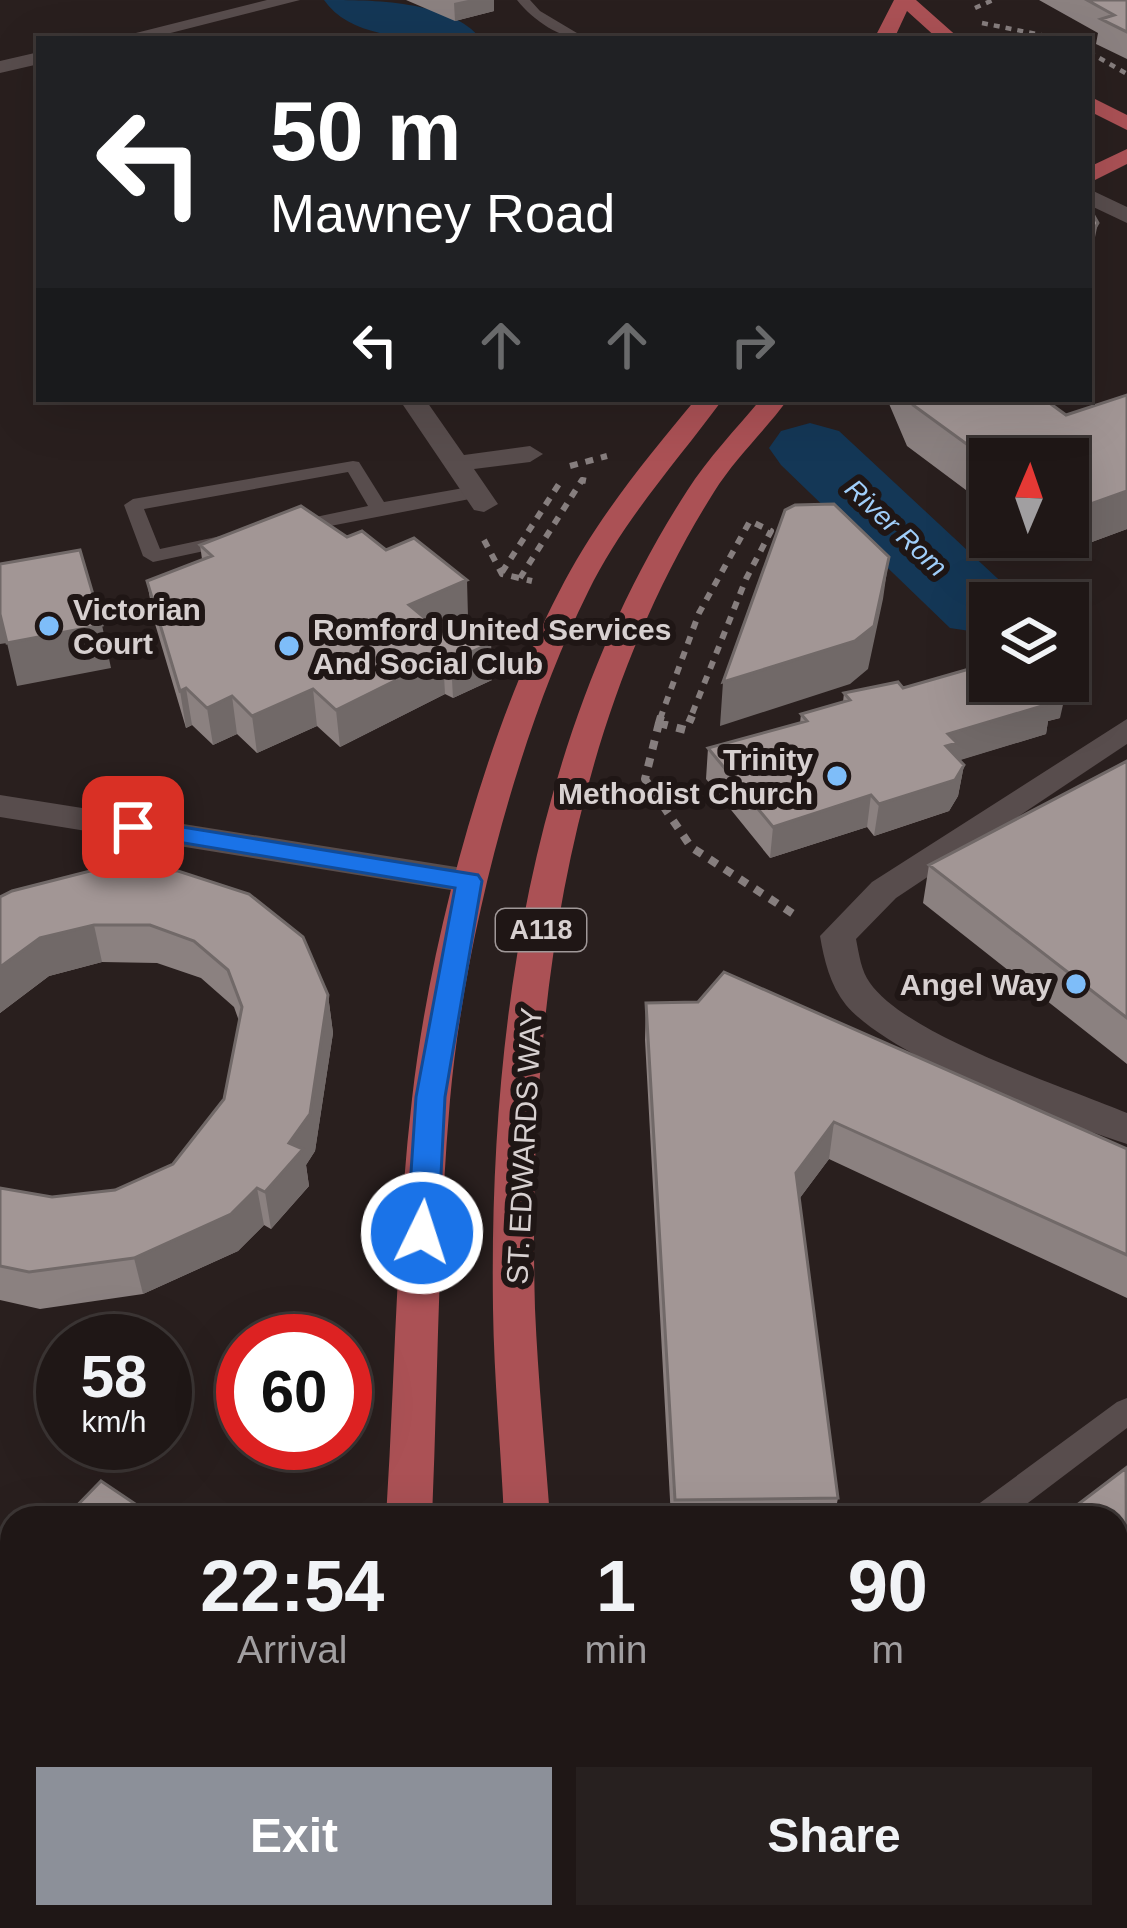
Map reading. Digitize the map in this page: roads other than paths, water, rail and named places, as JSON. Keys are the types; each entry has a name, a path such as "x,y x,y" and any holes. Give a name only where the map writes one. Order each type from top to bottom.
{"main road":[{"path":"886,36 904,0 946,36"},
{"path":"1108,108 1127,124"},
{"path":"1092,174 1127,155"},
{"name":"A118","path":"410,1506 431,1097 469,881 536,675 574,590 638,485 707,402"},
{"name":"ST. EDWARDS WAY","path":"526,1506 514,1281 521,1088 546,887 578,756 631,618 701,491 773,402"}],"street":[{"path":"139,36 284,2"},
{"path":"0,67 36,59"},
{"path":"1092,198 1127,216"},
{"path":"414,402 480,498"},
{"path":"453,464 530,454"},
{"path":"1127,729 884,890 838,936 842,965 860,997 902,1030 1127,1129"},
{"path":"0,806 469,881"}],"lane":[{"path":"523,0 536,14 576,36"},
{"path":"244,537 153,556 133,506 353,466 380,509"},
{"path":"266,532 380,509 480,498"},
{"path":"1000,1506 1127,1411"}],"waterway":[{"name":"River Rom","path":"353,0 443,36"},
{"name":"River Rom","path":"810,448 969,597"}],"place":[{"name":"Victorian Court","path":"49,626"},
{"name":"Romford United Services And Social Club","path":"289,646"},
{"name":"Trinity Methodist Church","path":"837,776"},
{"name":"Angel Way","path":"1076,984"}]}
